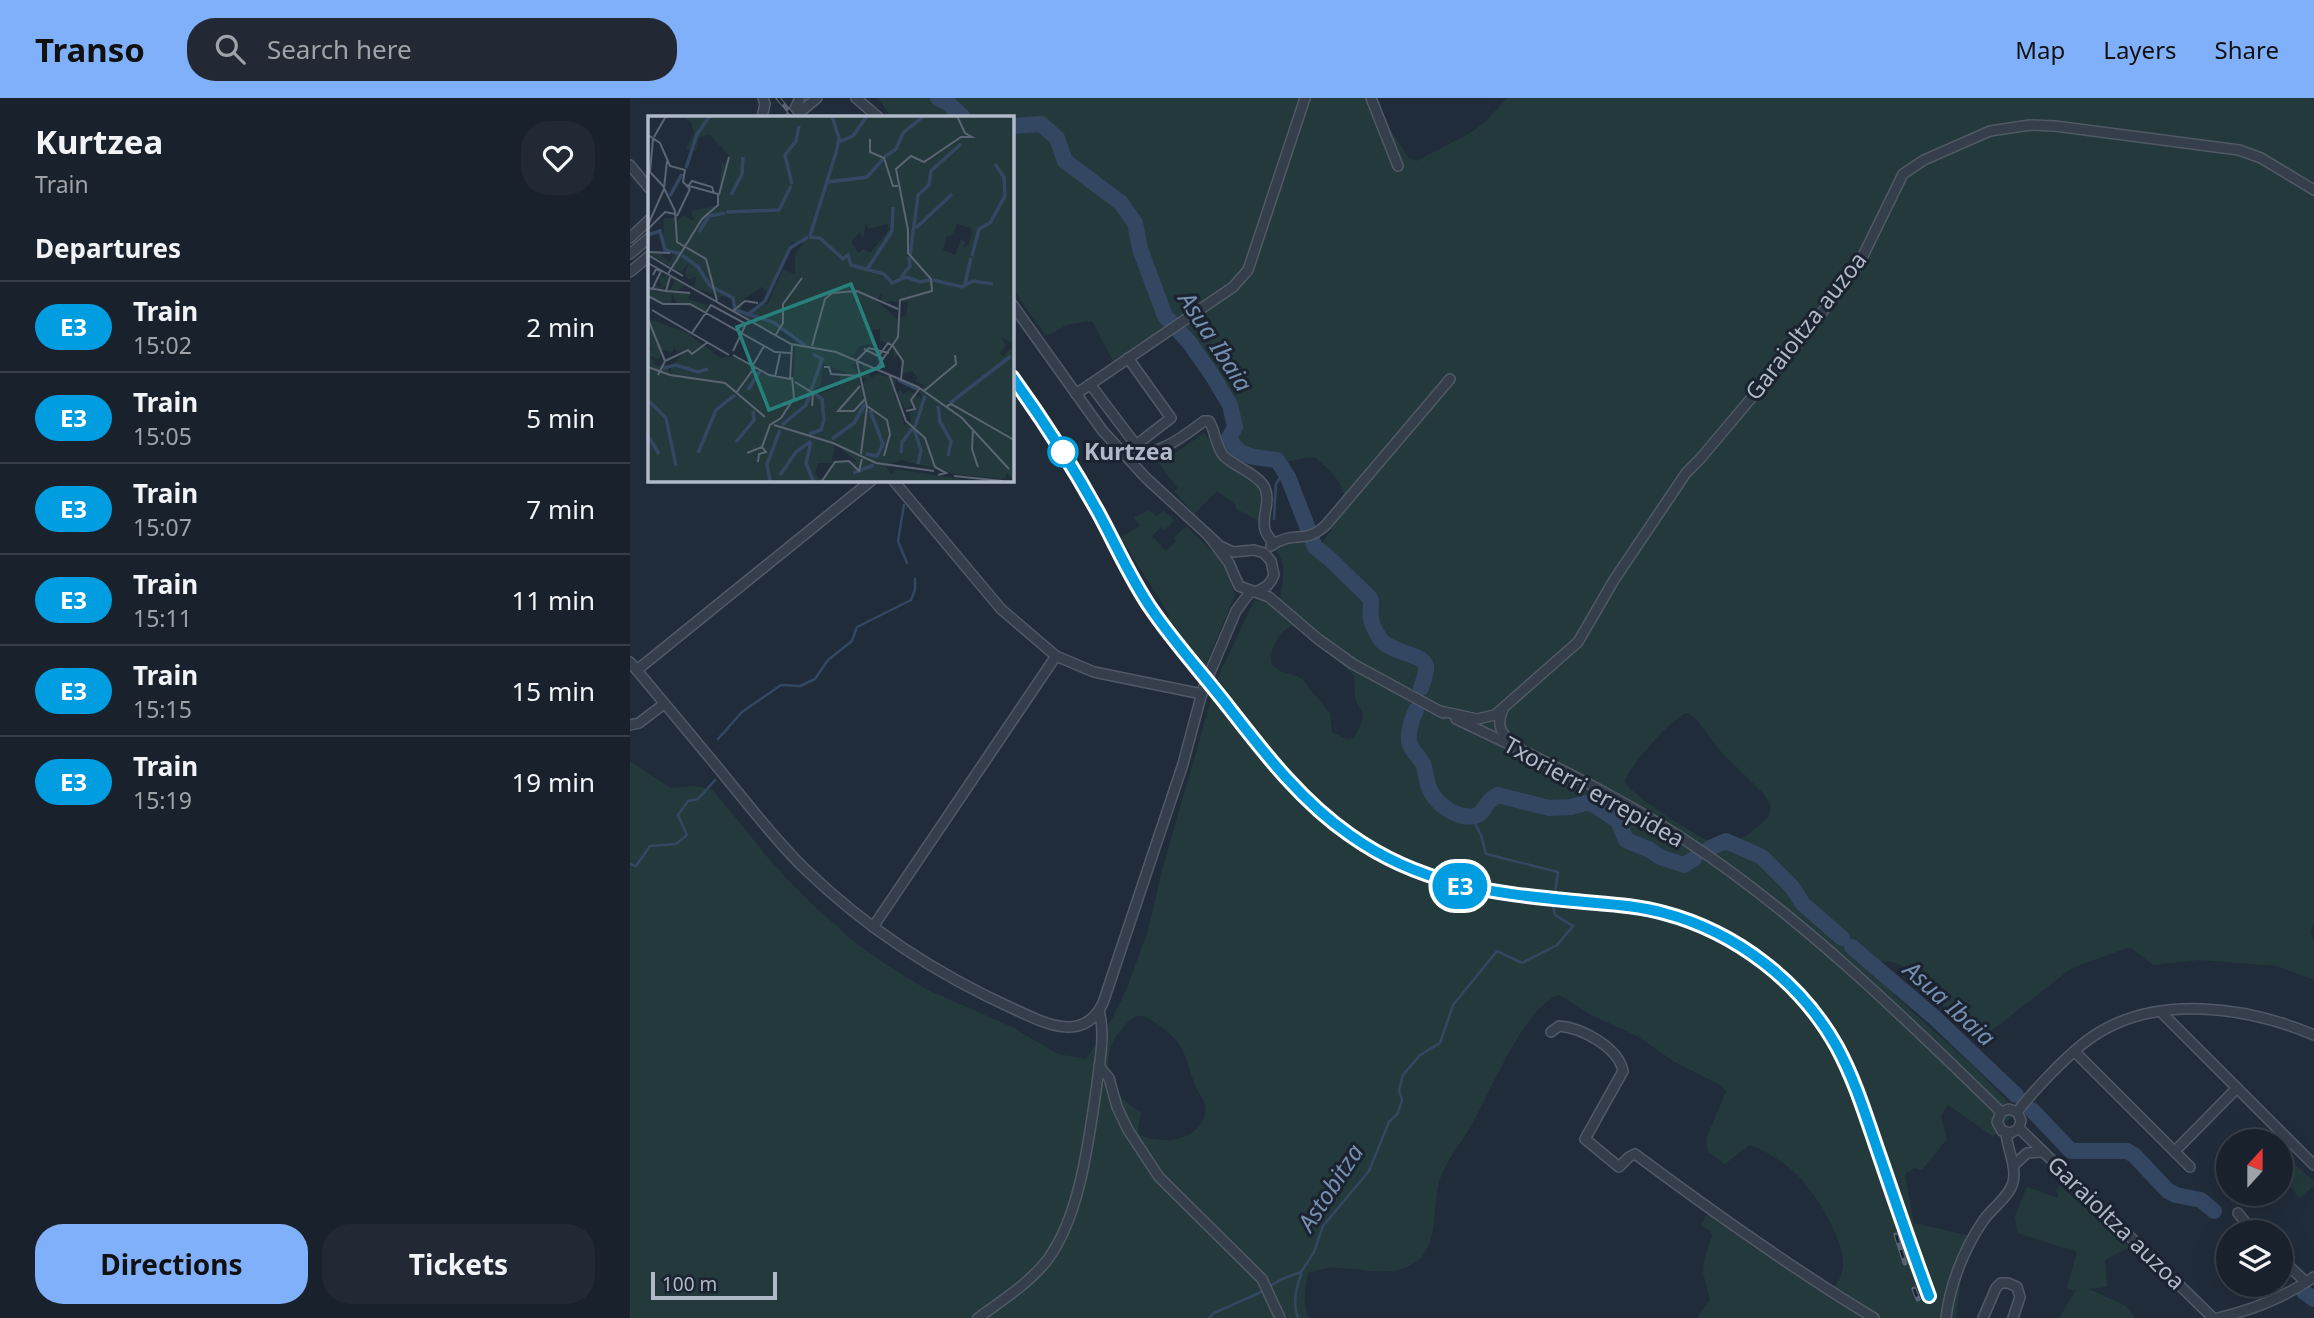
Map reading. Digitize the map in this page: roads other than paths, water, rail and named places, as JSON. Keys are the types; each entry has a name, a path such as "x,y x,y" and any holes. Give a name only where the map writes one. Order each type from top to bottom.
{"street":[{"path":"762,116 765,104 763,98"},
{"path":"792,116 800,98"},
{"path":"793,116 817,98"},
{"path":"856,98 878,116"},
{"path":"866,98 878,116"},
{"path":"1076,394 1233,287 1248,270 1306,98"},
{"path":"1371,98 1398,166"},
{"name":"Garaioltza auzoa","path":"1495,719 1503,707 1578,642 1614,580 1686,473 1807,332 1859,264 1903,174 1990,131 2004,127 2043,125 2239,150 2261,158 2314,190"},
{"path":"630,165 648,187"},
{"path":"630,237 648,221"},
{"path":"630,254 648,239"},
{"path":"630,272 648,257"},
{"path":"1013,305 1076,394 1127,459 1220,546 1233,552 1264,553 1274,544 1291,536 1309,537 1344,505 1450,379"},
{"path":"1128,358 1171,418 1136,445"},
{"path":"1090,384 1137,449 1142,452 1153,452 1204,421 1209,421 1222,453 1263,485 1268,497 1265,531 1274,544"},
{"path":"637,670 871,481"},
{"path":"894,481 1001,609 1056,656 1094,673 1202,694"},
{"path":"630,662 804,869 873,927 928,964 990,999 1061,1028 1076,1027 1099,1011 1183,764 1202,694 1236,611 1239,586 1232,570 1208,535"},
{"path":"1232,570 1237,558 1247,551"},
{"name":"Txorierri errepidea","path":"1264,553 1274,568 1272,581 1282,605 1291,615"},
{"path":"1236,611 1253,592 1272,581"},
{"name":"Txorierri errepidea","path":"1239,586 1275,601 1318,639 1353,664 1644,814 1728,870 1780,910 1835,958 2001,1112"},
{"path":"873,927 1056,656"},
{"path":"630,725 639,723 664,704"},
{"path":"1440,711 1477,719 1495,719"},
{"path":"1485,733 1493,728 1495,719"},
{"path":"1495,719 1504,735 1525,752"},
{"path":"2017,1112 2075,1052 2095,1035 2118,1023 2179,1010 2229,1011 2284,1023 2314,1035"},
{"path":"2175,1026 2179,1010"},
{"path":"978,1318 1019,1288 1047,1260 1070,1213 1087,1155 1099,1066 1102,1020 1099,1011"},
{"path":"2161,1012 2314,1166"},
{"path":"1551,1032 1559,1026 1573,1027 1606,1047 1621,1060 1623,1071 1585,1139 1619,1167 1635,1154 1739,1231 1874,1318"},
{"path":"2075,1052 2190,1167"},
{"path":"1099,1066 1109,1078 1117,1107 1128,1130 1159,1177 1262,1279 1280,1318"},
{"path":"2175,1151 2237,1088"},
{"path":"1946,1318 1955,1280 1965,1254 1981,1223 2012,1187 2013,1166 2006,1133 1998,1127 1998,1117 2008,1109 2017,1112 2021,1120 2015,1132 2006,1133"},
{"name":"Garaioltza auzoa","path":"2019,1128 2213,1318"},
{"path":"2013,1166 2026,1153 2042,1152"},
{"path":"2238,1213 2244,1220"},
{"path":"2218,1318 2283,1297 2310,1279 2293,1267"},
{"path":"1983,1318 1996,1288 2001,1283 2008,1283 2017,1287 2020,1297 2013,1318"}],"waterway":[{"name":"Asua Ibaia","path":"938,98 962,116"},
{"name":"Asua Ibaia","path":"1013,126 1041,124 1057,138 1065,161 1121,203 1135,223 1140,249 1165,316 1189,342 1230,405 1235,427 1229,438 1233,445 1243,453 1277,460 1288,477 1315,547 1370,598 1370,613 1380,639 1385,644 1424,662 1426,671 1421,688"},
{"path":"1274,519 1276,484 1284,471"},
{"path":"904,505 898,541 907,563"},
{"path":"718,739 742,712 781,685 800,686 815,679 828,660 852,641 857,627 911,600 915,579"},
{"name":"Asua Ibaia","path":"1416,710 1410,729 1410,745 1423,764 1427,783 1435,798 1453,812 1468,817 1478,815 1490,800 1498,795 1549,808 1593,804 1618,821 1626,840 1660,857 1684,865 1694,859"},
{"path":"630,864 636,866 650,846 676,844 687,835 678,815 688,801 698,799 715,780"},
{"name":"Astobitza","path":"1209,1318 1214,1313 1301,1272 1314,1252 1323,1226 1369,1171 1389,1122 1398,1113 1402,1100 1399,1090 1403,1075 1420,1055 1440,1043 1453,1005 1497,951 1522,963 1557,945 1573,926 1555,915 1553,907 1558,872 1486,854 1481,835 1471,816"},
{"name":"Asua Ibaia","path":"1710,848 1726,841 1762,857 1792,887 1803,904 1842,938"},
{"name":"Asua Ibaia","path":"1852,947 1935,1018 2016,1095"},
{"name":"Asua Ibaia","path":"2032,1110 2071,1151 2127,1151 2168,1191 2201,1200 2214,1211"},
{"path":"1298,1318 1295,1296 1301,1274"},
{"name":"Asua Ibaia","path":"2304,1292 2314,1299"}],"railway":[{"path":"778,98 793,116"},
{"path":"1013,378 1073,470 1151,610 1271,761 1331,821 1373,850 1398,864 1425,874 1479,889 1660,912 1729,939 1774,970 1810,1009 1838,1053 1880,1153 1916,1260"},
{"path":"1896,1235 1905,1263"},
{"path":"1925,1285 1929,1296"},
{"path":"1914,1289 1918,1299"}],"train":[{"name":"E3","path":"1013,378 1074,471 1152,610 1262,749 1323,815 1364,845 1395,863 1447,882 1489,892 1632,907 1683,919 1711,930 1743,948 1797,993 1826,1030 1849,1073 1929,1296"}],"place":[{"name":"Kurtzea","path":"1063,452"}]}
